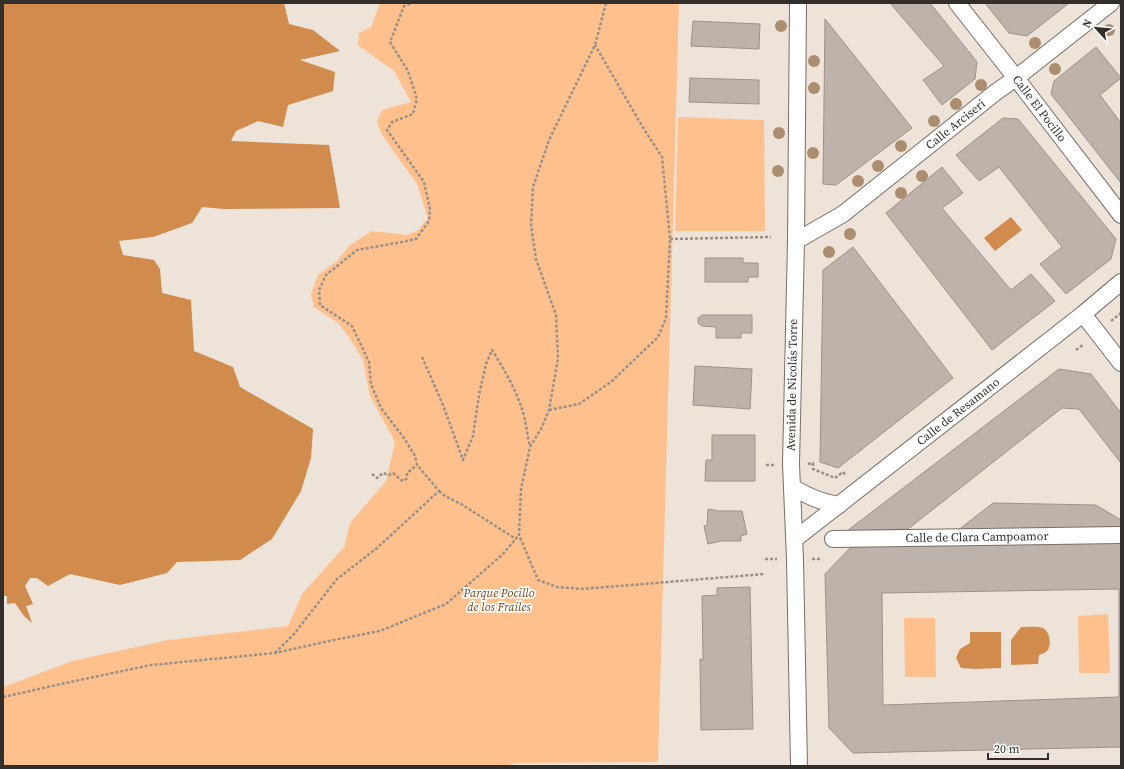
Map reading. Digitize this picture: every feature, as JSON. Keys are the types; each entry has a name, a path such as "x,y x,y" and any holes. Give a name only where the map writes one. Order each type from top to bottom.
{"street":[{"name":"Avenida de Nicolás Torre","path":"798,3 796,241 791,464 795,539 799,766"},
{"name":"Calle El Pocillo","path":"957,3 1121,215"},
{"name":"Calle Arciseri","path":"796,241 843,214 996,92 1111,3"},
{"name":"Calle de Resamano","path":"795,539 1084,314 1121,282"},
{"path":"1084,314 1121,363"},
{"path":"792,487 814,499 838,505"},
{"name":"Calle de Clara Campoamor","path":"832,539 1121,534"}],"path":[{"path":"412,3 404,6 390,42 408,71 417,99 413,114 392,122 387,130 424,182 430,209 429,221 416,239 357,250 326,275 319,290 320,305 352,326 369,362 371,384 380,408 404,438 415,456 417,465 439,491 516,539"},
{"path":"606,3 596,45 548,140 533,187 531,224 536,259 556,315 558,359 549,410 542,427 530,447 521,489 519,535 538,580 557,587 583,589 764,574"},
{"path":"549,410 579,404 611,382 658,337 666,318 670,239 662,157 642,126 596,45"},
{"path":"670,239 771,237"},
{"path":"422,357 443,405 463,460 473,436 479,395 486,364 492,350 510,383 522,410 530,447"},
{"path":"766,465 813,463 814,469 835,478 843,472 856,491"},
{"path":"372,474 377,478 383,473 389,475 393,473 404,481 407,478 407,473 417,465"},
{"path":"275,653 294,634 337,579 377,548 439,491"},
{"path":"3,697 75,680 151,665 275,653 380,631 446,604 503,554 519,535"}],"green space":[{"name":"Parque Pocillo de los Frailes","path":"380,3 679,3 658,762 518,763 503,766 3,766 3,687 72,661 168,640 288,626 302,594 344,547 350,523 386,481 395,442 370,396 363,360 351,340 338,323 314,307 311,294 318,275 336,262 350,245 372,231 408,235 418,230 428,218 417,184 382,135 377,122 382,110 411,102 394,71 358,45 359,33 371,27"},
{"path":"678,117 764,120 765,231 675,231"},
{"path":"1108,614 1110,673 1079,673 1078,616"},
{"path":"904,618 935,618 936,677 905,677"}],"shaded area":[{"path":"3,3 284,3 289,24 313,30 340,51 300,60 335,72 333,91 288,105 283,127 258,121 236,131 231,141 329,145 340,208 224,209 202,207 192,223 153,237 119,241 123,255 154,260 160,269 162,293 191,300 194,351 233,367 240,387 313,429 311,458 301,491 272,539 240,560 177,562 167,573 120,585 70,574 48,586 37,578 30,578 25,586 33,604 26,606 32,623 24,616 15,603 7,604 7,596 3,596"},
{"path":"1011,217 1022,230 995,251 984,238"},
{"path":"1021,627 1041,627 1049,635 1049,648 1047,651 1039,655 1038,664 1011,665 1011,640"},
{"path":"970,632 1001,632 1001,668 961,668 956,658 960,649 970,643"}],"building":[{"path":"890,3 930,3 977,62 975,79 942,105 923,80 944,66"},
{"path":"985,3 1068,4 1027,36 1009,33"},
{"path":"825,19 912,128 836,185 823,184"},
{"path":"693,21 760,24 759,49 691,46"},
{"path":"1096,47 1121,78 1100,95 1121,123 1121,183 1051,94 1054,81"},
{"path":"690,78 759,80 759,104 689,102"},
{"path":"1003,118 1018,119 1116,239 1111,259 1066,294 1040,264 1062,247 999,167 979,181 956,155"},
{"path":"942,167 963,193 942,208 1011,290 1031,274 1055,301 992,350 886,213"},
{"path":"853,247 953,378 838,468 820,462 823,270"},
{"path":"705,258 743,258 743,263 758,263 758,277 748,277 748,282 705,282"},
{"path":"702,315 752,315 752,333 741,333 741,338 716,338 716,327 702,326 698,323 698,318"},
{"path":"695,366 752,369 750,409 693,405"},
{"path":"1059,369 1091,374 1121,413 1121,463 1079,409 1062,408 908,529 847,531"},
{"path":"712,435 755,435 755,481 705,481 706,460 712,460"},
{"path":"993,503 1096,505 1121,520 1121,529 957,531"},
{"path":"708,509 719,511 742,511 747,534 741,536 741,541 721,541 708,544 704,526 707,525"},
{"path":"1121,539 1121,747 853,753 829,728 825,574 852,546","holes":["1119,589 1119,697 883,705 882,593"]},
{"path":"750,587 753,729 701,730 700,659 703,660 702,596 717,595 717,588"}]}
